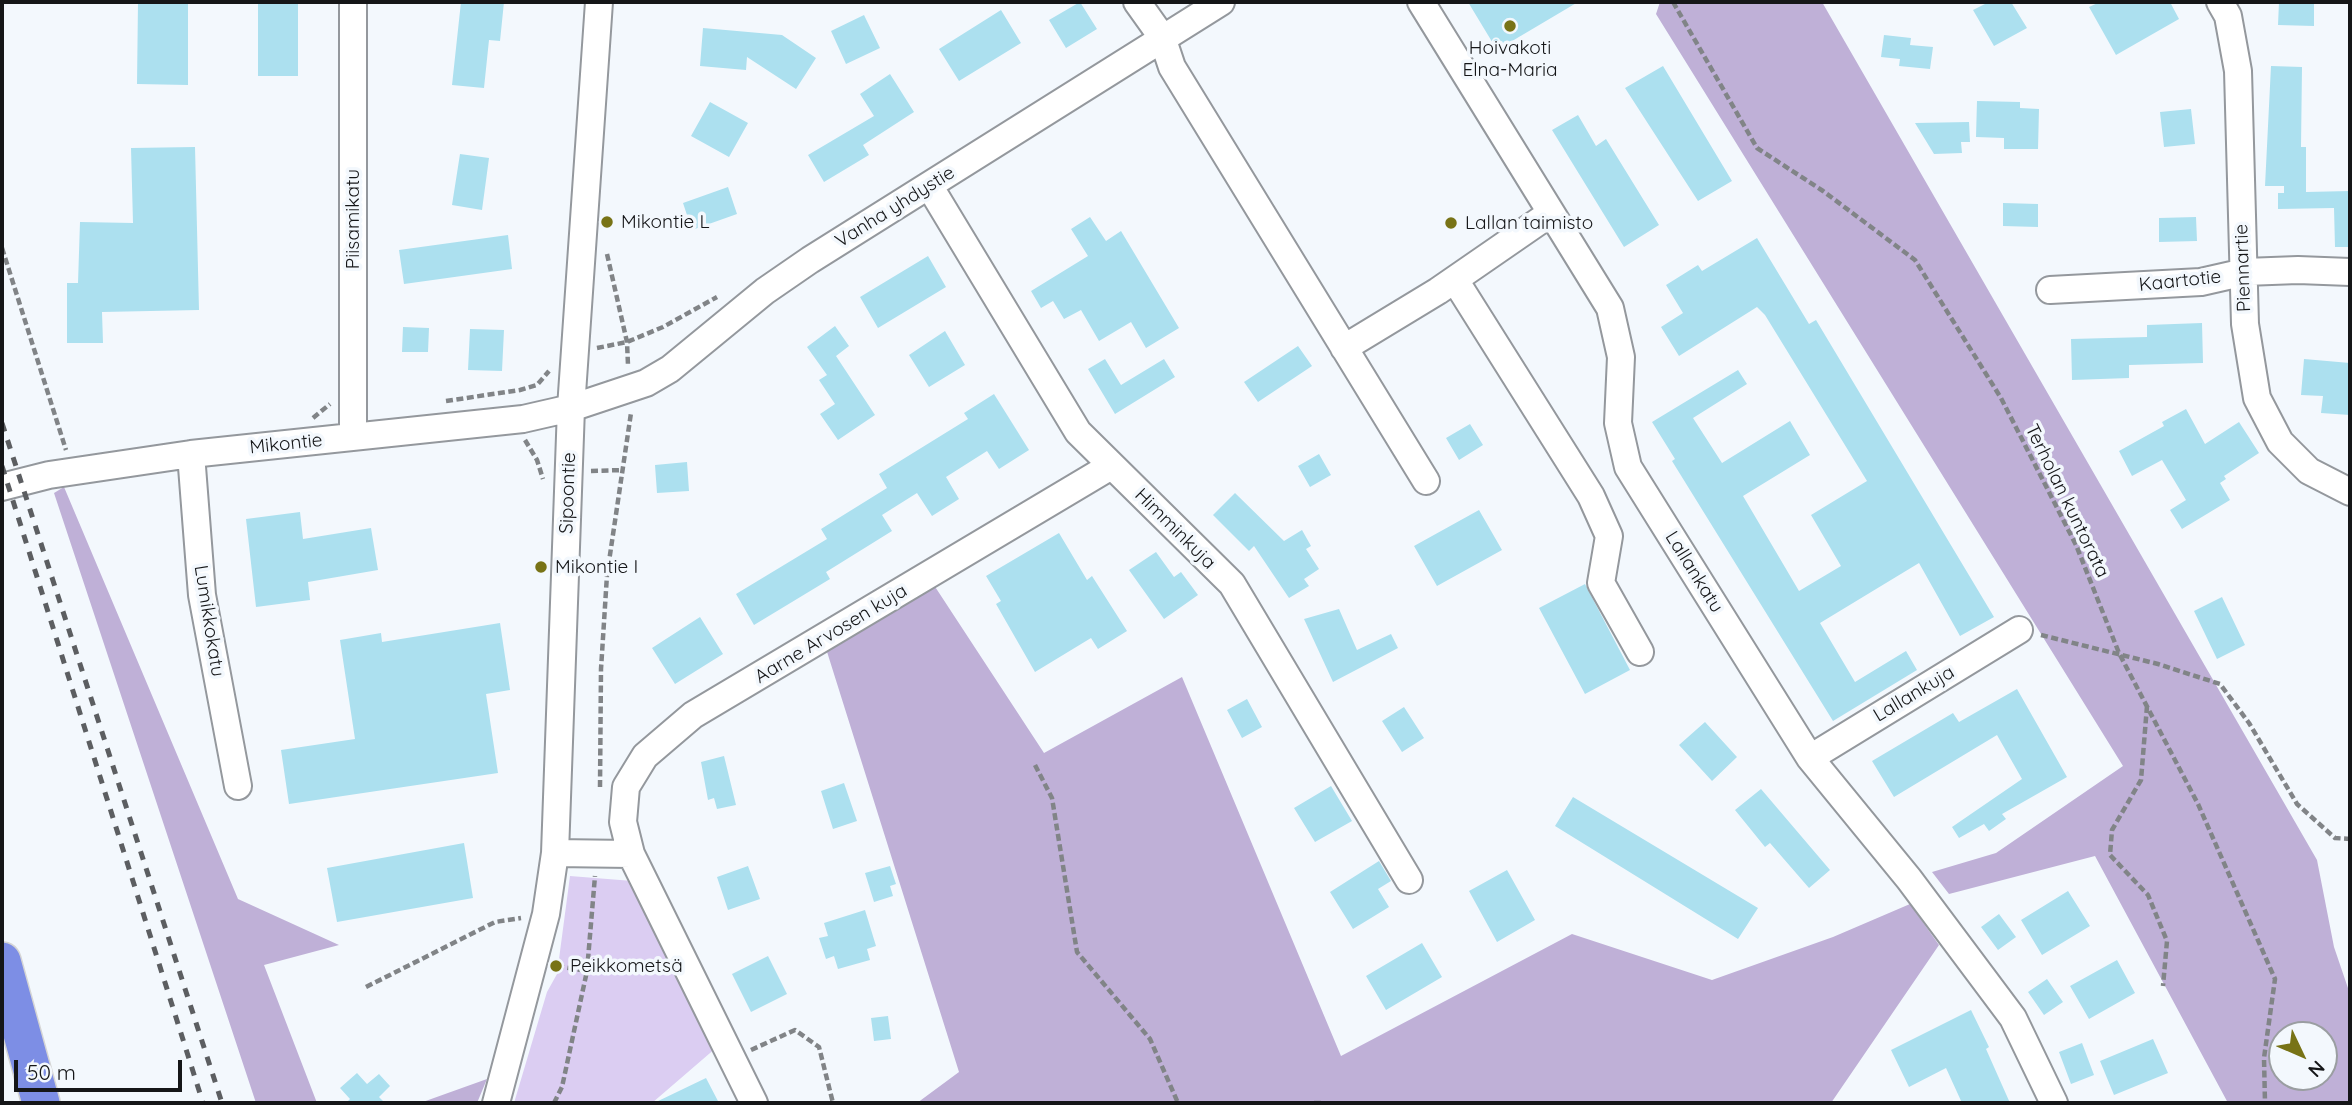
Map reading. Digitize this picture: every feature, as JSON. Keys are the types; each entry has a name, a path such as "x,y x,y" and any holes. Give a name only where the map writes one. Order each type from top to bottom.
{"highway":[{"path":"2,961 41,1103"}],"street":[{"name":"Piisamikatu","path":"353,2 353,436"},
{"name":"Sipoontie","path":"496,1103 546,914 555,853 571,408 599,2"},
{"path":"1137,2 1162,37 1172,67 1426,481"},
{"name":"Vanha yhdystie","path":"571,408 646,383 670,369 799,268 1221,2"},
{"name":"Lallankatu","path":"1421,2 1610,308 1621,357 1618,423 1628,467 1810,758 1909,879 2013,1018 2054,1103"},
{"name":"Piennartie","path":"2220,2 2228,16 2238,71 2245,324 2257,398 2280,442 2309,471 2350,492"},
{"name":"Himminkuja","path":"930,187 1077,432 1232,584 1409,880"},
{"path":"1344,348 1455,280 1550,213"},
{"name":"Kaartotie","path":"2050,290 2201,282 2245,272 2350,272"},
{"path":"1455,280 1591,496 1609,536 1601,583 1640,652"},
{"name":"Mikontie","path":"2,487 73,471 191,454 523,419 571,408"},
{"name":"Lumikkokatu","path":"191,454 202,595 238,786"},
{"name":"Aarne Arvosen kuja","path":"754,1103 631,854 623,822 626,787 645,756 693,715 1111,466"},
{"name":"Lallankuja","path":"1810,758 2019,630"},
{"path":"555,853 631,854"}],"path":[{"name":"Terholan kuntorata","path":"1673,2 1757,149 1823,191 1915,260 2001,398 2076,545 2120,655 2198,804 2275,979 2264,1058 2265,1103"},
{"path":"600,789 601,668 607,575 631,421 627,342 607,246"},
{"path":"2,248 73,471"},
{"path":"2019,630 2220,684 2249,723 2297,804 2336,838 2350,839"},
{"path":"2147,705 2141,780 2112,830 2110,855 2148,895 2167,941 2163,986"},
{"path":"1035,765 1052,798 1077,952 1150,1039 1178,1103"},
{"path":"554,1103 562,1087 587,971 597,854"},
{"path":"366,987 495,922 546,914"},
{"path":"556,966 587,971"},
{"path":"732,1058 795,1030 819,1047 832,1103"},
{"path":"1314,1103 1322,1103"}],"shaded area":[{"path":"1660,2 1822,2 2317,860 2334,947 2350,994 2350,1103 2228,1103 2095,856 1949,894 1932,872 1996,853 2123,766 1656,14"},
{"path":"64,487 238,899 339,945 264,965 317,1103 256,1103 54,493"},
{"path":"928,576 1044,753 1182,677 1341,1056 1572,934 1712,980 1833,937 1910,904 1939,945 1831,1103 917,1103 959,1072 823,639"},
{"path":"570,876 645,882 724,1041 652,1103 514,1103 547,992 557,974"},
{"path":"487,1079 477,1103 420,1103"}],"building":[{"path":"138,2 188,2 188,85 137,84"},
{"path":"258,2 298,2 298,76 258,76"},
{"path":"461,2 504,2 500,41 489,40 484,88 452,85"},
{"path":"1080,2 1097,29 1066,48 1049,20"},
{"name":"Hoivakoti Elna-Maria","path":"1468,2 1578,2 1497,50"},
{"path":"1989,2 2011,2 2027,28 1994,46 1973,10"},
{"path":"2100,2 2170,2 2179,19 2116,55 2089,7"},
{"path":"2279,2 2314,2 2314,26 2278,25"},
{"path":"1001,10 1021,43 959,81 939,49"},
{"path":"864,15 880,48 846,64 831,31"},
{"path":"703,28 782,35 816,58 796,89 747,57 746,70 700,66"},
{"path":"1884,35 1911,38 1910,45 1933,47 1930,69 1899,66 1900,59 1881,57"},
{"path":"1663,66 1732,181 1698,201 1625,88"},
{"path":"2271,66 2302,67 2301,147 2306,147 2306,192 2350,191 2350,247 2335,247 2334,208 2278,209 2278,193 2284,193 2284,186 2265,186"},
{"path":"890,74 914,112 863,145 869,155 824,182 808,155 874,116 860,94"},
{"path":"1977,101 2020,102 2020,108 2039,109 2038,149 2004,149 2004,138 1976,137"},
{"path":"710,102 748,123 729,157 691,136"},
{"path":"2191,109 2195,144 2164,147 2160,112"},
{"path":"1578,115 1596,146 1606,139 1659,225 1624,247 1552,130"},
{"path":"1969,122 1970,142 1961,142 1962,153 1934,154 1915,123"},
{"path":"195,147 199,310 102,312 103,343 67,343 67,283 78,283 80,222 133,223 131,148"},
{"path":"460,154 489,158 482,210 452,205"},
{"path":"728,187 737,214 692,230 683,203"},
{"path":"2003,203 2038,204 2038,227 2003,226"},
{"path":"1090,217 1106,241 1121,231 1179,328 1146,348 1131,322 1099,341 1081,310 1064,319 1053,301 1041,308 1031,291 1088,256 1071,229"},
{"path":"2196,217 2197,241 2159,242 2159,218"},
{"path":"508,235 512,269 404,284 399,250"},
{"path":"1757,238 1809,324 1816,320 1994,617 1960,636 1919,563 1820,623 1855,682 1906,651 1917,670 1833,721 1672,461 1675,459 1652,422 1738,370 1747,384 1693,418 1722,463 1790,421 1810,455 1743,496 1799,591 1841,566 1811,515 1867,481 1765,315 1757,307 1679,356 1661,327 1683,313 1666,285 1698,265 1702,271"},
{"path":"928,256 946,287 878,328 860,297"},
{"path":"2202,323 2203,363 2129,365 2129,378 2072,380 2071,339 2147,337 2147,325"},
{"path":"835,326 849,346 836,356 875,415 838,440 820,414 835,404 819,380 827,375 807,347"},
{"path":"403,327 429,328 428,352 402,352"},
{"path":"470,329 504,330 502,371 468,370"},
{"path":"945,331 965,365 929,387 909,355"},
{"path":"1298,346 1312,366 1258,402 1244,382"},
{"path":"1105,359 1121,385 1164,359 1175,377 1115,414 1088,369"},
{"path":"2304,359 2350,363 2350,415 2321,413 2323,396 2301,395"},
{"path":"994,394 1029,450 999,469 987,451 946,477 959,499 932,516 917,493 882,515 892,531 826,572 830,579 754,625 736,594 827,539 821,529 887,488 879,474 968,419 964,413"},
{"path":"2186,409 2205,444 2239,422 2259,453 2224,476 2226,479 2220,483 2230,500 2182,529 2170,510 2186,500 2162,460 2132,476 2119,451 2164,426 2162,422"},
{"path":"1470,424 1483,445 1459,460 1446,438"},
{"path":"1319,454 1331,475 1310,487 1298,466"},
{"path":"687,462 689,491 657,493 655,465"},
{"path":"1235,493 1284,541 1302,530 1311,546 1306,549 1319,569 1304,579 1309,586 1289,598 1254,546 1249,551 1213,515"},
{"path":"1479,510 1502,550 1437,586 1414,546"},
{"path":"300,512 303,539 371,528 378,570 308,582 310,600 256,607 246,519"},
{"path":"1059,533 1087,580 1092,576 1127,631 1098,649 1091,638 1035,672 996,604 1001,601 986,576"},
{"path":"1156,552 1174,577 1181,572 1198,595 1164,619 1129,570"},
{"path":"1585,584 1630,670 1585,694 1539,608"},
{"path":"2222,597 2245,645 2217,659 2194,611"},
{"path":"1339,609 1357,650 1391,634 1398,648 1333,682 1304,619"},
{"path":"700,617 723,654 675,684 652,648"},
{"path":"500,623 510,690 486,694 498,773 289,804 281,750 355,739 340,640 381,633 382,642"},
{"path":"2017,689 2067,777 2002,814 2006,819 1989,831 1984,824 1959,838 1952,827 2022,779 1997,735 1894,797 1872,761 1953,713 1959,722"},
{"path":"1247,699 1262,727 1242,738 1227,710"},
{"path":"1404,707 1424,738 1402,752 1382,721"},
{"path":"1705,722 1737,757 1712,781 1679,745"},
{"path":"724,756 736,805 717,809 714,798 708,800 701,762"},
{"path":"844,783 857,821 833,829 821,791"},
{"path":"1331,786 1352,821 1315,842 1294,808"},
{"path":"1761,789 1830,870 1809,888 1770,843 1765,847 1735,810"},
{"path":"1573,797 1758,908 1738,939 1555,826"},
{"path":"464,843 473,898 337,922 327,868"},
{"path":"1379,861 1391,881 1378,889 1389,907 1353,929 1330,892"},
{"path":"748,866 760,899 728,910 717,877"},
{"path":"890,866 896,884 890,886 893,896 874,902 865,873"},
{"path":"1507,870 1535,920 1497,942 1469,891"},
{"path":"2068,891 2090,926 2042,955 2021,920"},
{"path":"865,910 876,946 867,949 870,960 838,969 834,956 826,959 819,938 828,936 824,923"},
{"path":"1999,914 2016,937 1998,950 1981,927"},
{"path":"1422,943 1442,977 1386,1010 1366,976"},
{"path":"768,956 787,994 751,1012 732,974"},
{"path":"2117,960 2135,993 2089,1019 2070,986"},
{"path":"2047,979 2063,1002 2044,1015 2028,992"},
{"path":"1971,1010 1989,1047 1986,1049 2010,1103 1962,1103 1946,1068 1909,1087 1891,1050"},
{"path":"888,1016 891,1039 874,1041 871,1018"},
{"path":"2153,1039 2168,1073 2114,1095 2100,1061"},
{"path":"2082,1043 2094,1075 2071,1084 2059,1052"},
{"path":"357,1073 367,1084 379,1074 390,1086 379,1097 385,1103 346,1103 350,1099 340,1088"},
{"path":"706,1078 719,1103 654,1103"}],"railway":[{"path":"2,423 222,1103"},
{"path":"2,466 203,1103"}],"place":[{"name":"Hoivakoti Elna-Maria","path":"1510,26"},
{"name":"Mikontie L","path":"607,222"},
{"name":"Lallan taimisto","path":"1451,223"},
{"name":"Mikontie I","path":"541,567"},
{"name":"Peikkometsä","path":"556,966"}]}
